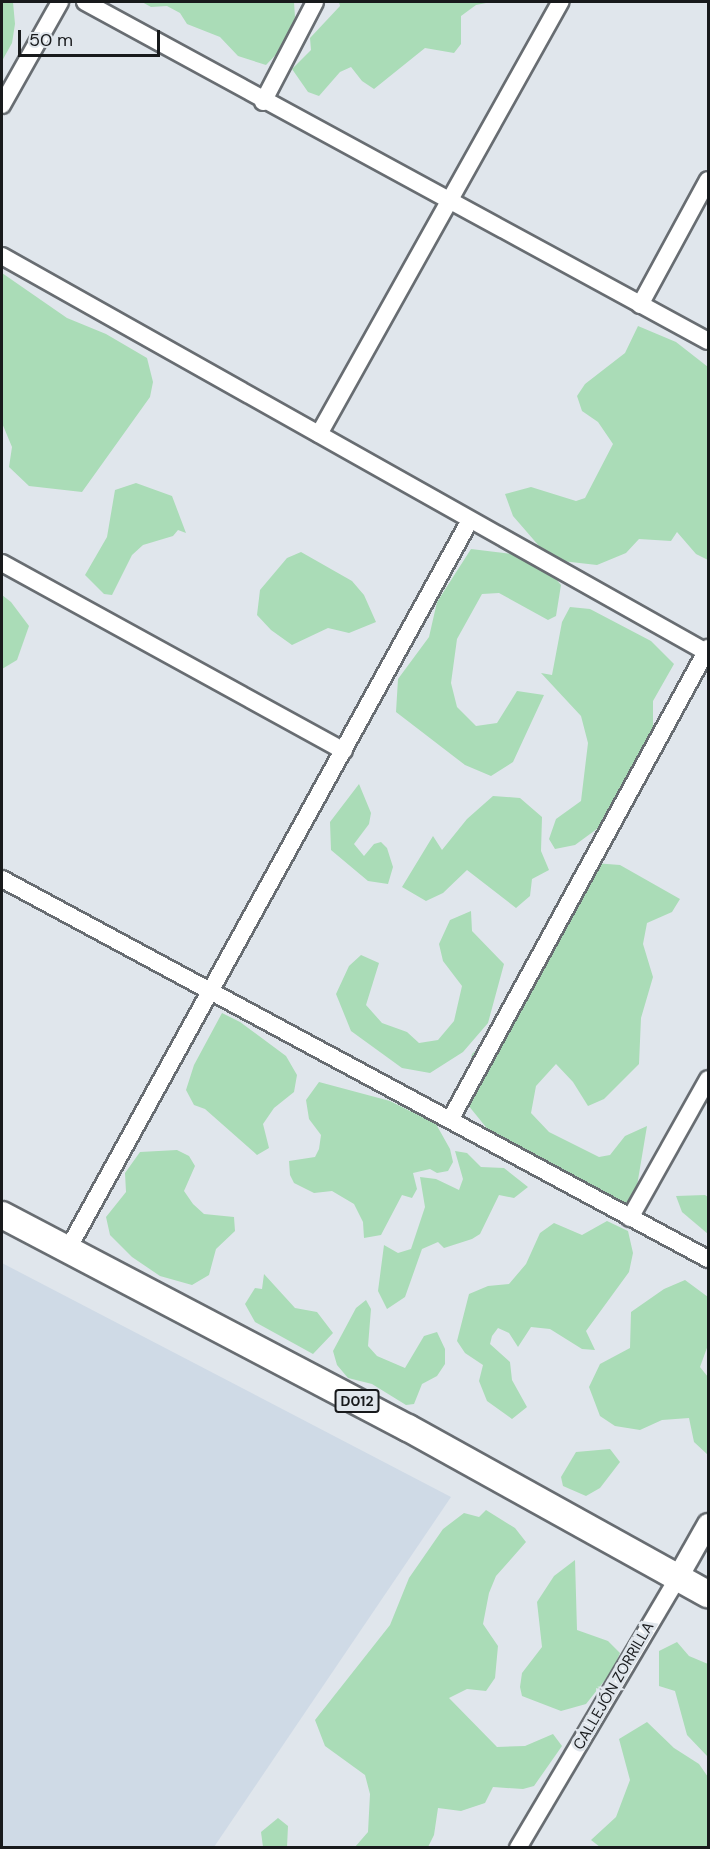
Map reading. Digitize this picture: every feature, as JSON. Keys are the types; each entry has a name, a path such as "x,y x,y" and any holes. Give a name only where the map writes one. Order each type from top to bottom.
{"main road":[{"name":"D012","path":"2,1215 399,1424 708,1594"}],"street":[{"path":"2,105 60,2"},
{"path":"85,2 263,102 452,198 708,341"},
{"path":"263,102 315,2"},
{"path":"319,434 560,2"},
{"path":"640,305 708,180"},
{"path":"2,256 319,434 469,522 708,651 450,1120"},
{"path":"68,1250 469,522"},
{"path":"2,563 344,751"},
{"path":"2,879 708,1260"},
{"path":"630,1218 708,1079"},
{"name":"CALLEJÓN ZORRILLA","path":"518,1848 708,1525"}],"shaded area":[{"path":"2,1263 451,1497 214,1847 2,1847"}],"green space":[{"path":"2,2 13,2 15,24 12,43 2,61"},
{"path":"142,2 294,2 295,17 288,42 266,65 238,56 220,37 187,24 180,13 167,6 151,7"},
{"path":"339,2 491,2 476,5 461,16 461,44 454,53 425,48 374,89 362,81 351,67 340,72 319,96 308,92 292,69 311,50 310,38 340,6"},
{"path":"2,273 67,318 106,334 147,358 153,382 150,397 82,492 29,486 9,467 12,447 2,423"},
{"path":"638,326 676,342 708,367 708,560 696,554 677,532 671,541 639,539 626,553 597,565 562,561 546,554 513,516 505,494 531,487 576,501 585,498 613,444 598,422 582,411 577,396 585,384 625,353"},
{"path":"136,483 172,496 186,533 178,530 173,536 143,545 132,555 112,595 104,594 85,575 107,537 115,490"},
{"path":"471,549 537,557 561,585 556,616 548,620 499,593 482,594 457,639 451,683 457,707 476,726 497,723 517,691 544,695 513,762 491,776 465,765 396,712 398,679 429,637 437,602"},
{"path":"301,552 352,581 364,595 376,622 349,633 328,628 292,645 271,630 257,615 260,590 287,558"},
{"path":"2,595 11,602 29,626 17,660 2,669"},
{"path":"570,607 590,609 651,641 674,664 653,701 653,739 605,823 575,845 555,849 549,839 556,819 581,801 588,743 581,716 541,673 552,675 562,622"},
{"path":"359,784 371,813 369,824 354,844 364,856 374,844 381,842 387,848 393,867 388,884 368,881 331,850 330,822"},
{"path":"493,796 520,798 542,817 541,851 549,870 532,879 530,896 516,908 467,870 443,893 426,901 402,887 433,836 442,850 467,819"},
{"path":"594,863 620,865 680,899 672,912 647,923 643,944 653,977 641,1018 639,1064 604,1099 588,1106 573,1082 556,1064 536,1086 531,1113 549,1132 599,1157 610,1155 625,1136 647,1126 636,1192 628,1207 515,1163 468,1105 466,1086 472,1054 485,1041"},
{"path":"471,911 472,931 504,964 488,1023 463,1052 430,1073 402,1068 351,1031 336,994 349,966 361,955 379,963 366,1005 382,1023 407,1032 419,1043 438,1040 454,1021 462,986 443,961 439,944 450,920"},
{"path":"222,1013 240,1022 286,1056 297,1075 294,1092 274,1108 263,1124 269,1148 257,1155 205,1109 194,1105 186,1090 194,1065"},
{"path":"319,1082 390,1101 436,1124 450,1149 453,1162 448,1171 437,1173 430,1169 413,1173 417,1189 412,1198 402,1195 381,1235 364,1238 363,1222 354,1204 332,1191 314,1193 294,1183 290,1175 289,1161 315,1157 319,1149 321,1135 309,1119 306,1100"},
{"path":"177,1150 189,1156 195,1166 184,1191 193,1204 204,1214 234,1217 235,1231 216,1249 209,1275 192,1285 160,1276 132,1257 110,1235 106,1217 126,1192 125,1173 140,1152"},
{"path":"455,1151 467,1153 481,1167 504,1168 528,1187 514,1198 499,1195 480,1234 472,1239 444,1248 438,1242 422,1249 405,1297 387,1309 378,1291 384,1245 398,1253 411,1249 425,1207 420,1177 436,1179 459,1190 463,1179"},
{"path":"705,1195 708,1197 708,1234 682,1212 676,1196"},
{"path":"607,1221 628,1231 633,1253 629,1272 586,1331 595,1350 582,1349 550,1329 531,1327 518,1347 509,1333 498,1328 492,1336 490,1344 510,1362 512,1380 527,1407 512,1419 487,1401 479,1381 483,1365 465,1353 457,1341 469,1294 488,1286 509,1284 526,1264 540,1233 554,1223 582,1235"},
{"path":"264,1274 295,1308 317,1312 333,1333 313,1354 255,1322 245,1304 255,1288 262,1289"},
{"path":"685,1280 708,1297 708,1345 700,1367 708,1377 708,1455 694,1442 689,1418 662,1420 640,1430 615,1426 600,1416 589,1387 600,1364 630,1348 631,1312 664,1289"},
{"path":"366,1300 371,1309 368,1346 377,1356 405,1368 424,1336 437,1332 445,1349 445,1364 437,1376 422,1384 414,1404 406,1405 372,1384 348,1378 337,1365 333,1351 356,1308"},
{"path":"610,1449 620,1462 600,1488 586,1496 563,1486 561,1477 576,1452"},
{"path":"486,1510 515,1528 526,1542 496,1576 489,1593 483,1624 498,1646 495,1678 486,1691 467,1689 449,1698 497,1747 525,1746 553,1734 562,1746 534,1786 523,1789 493,1787 485,1803 461,1811 438,1808 434,1835 428,1847 355,1847 368,1832 370,1794 365,1775 325,1746 315,1720 390,1625 409,1578 443,1529 464,1513 479,1517"},
{"path":"575,1560 577,1630 608,1641 620,1653 613,1670 586,1704 561,1711 522,1696 520,1687 522,1673 542,1647 537,1602 554,1576"},
{"path":"677,1642 689,1656 708,1664 708,1757 687,1735 675,1691 659,1686 659,1651"},
{"path":"647,1722 674,1748 699,1764 708,1777 708,1847 600,1847 591,1840 616,1817 630,1780 619,1739"},
{"path":"278,1818 288,1826 287,1847 263,1847 261,1832"}]}
